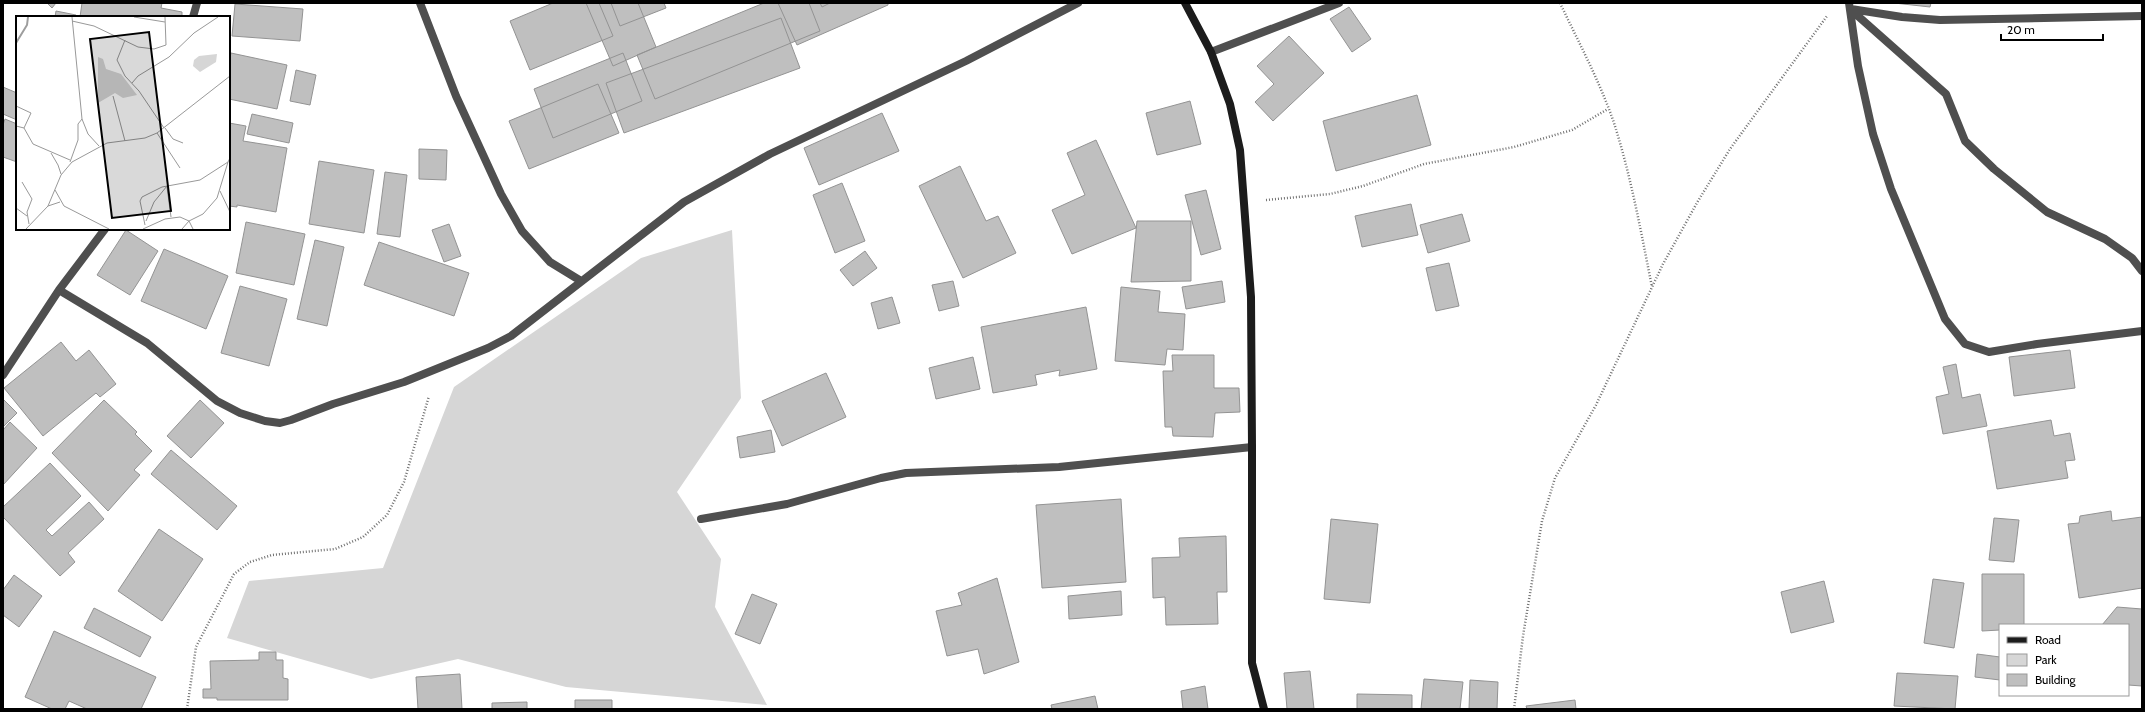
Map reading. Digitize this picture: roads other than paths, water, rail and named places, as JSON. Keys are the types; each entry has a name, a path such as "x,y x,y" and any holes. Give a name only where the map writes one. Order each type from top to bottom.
{"street":[{"path":"193,16 197,3"},
{"path":"420,3 456,96 501,194 522,231 550,262 581,281"},
{"path":"58,290 147,343 217,401 240,413 264,421 280,423 291,420 332,404 404,382 488,348 511,336 684,202 770,154 966,61 1078,3"},
{"path":"1185,3 1211,52 1230,104 1240,150 1245,201 1250,297 1252,663 1264,709"},
{"path":"1211,52 1339,3"},
{"path":"1850,6 1902,17 1940,20 2142,16"},
{"path":"1850,6 1946,94 1966,141 1994,169 2047,212 2105,238 2132,258 2142,270"},
{"path":"1850,6 1858,66 1873,134 1891,189 1945,320 1966,344 1989,352 2036,344 2142,331"},
{"path":"3,375 58,290 104,230"},
{"path":"701,519 786,504 881,478 906,473 1059,467 1252,447"}]}
